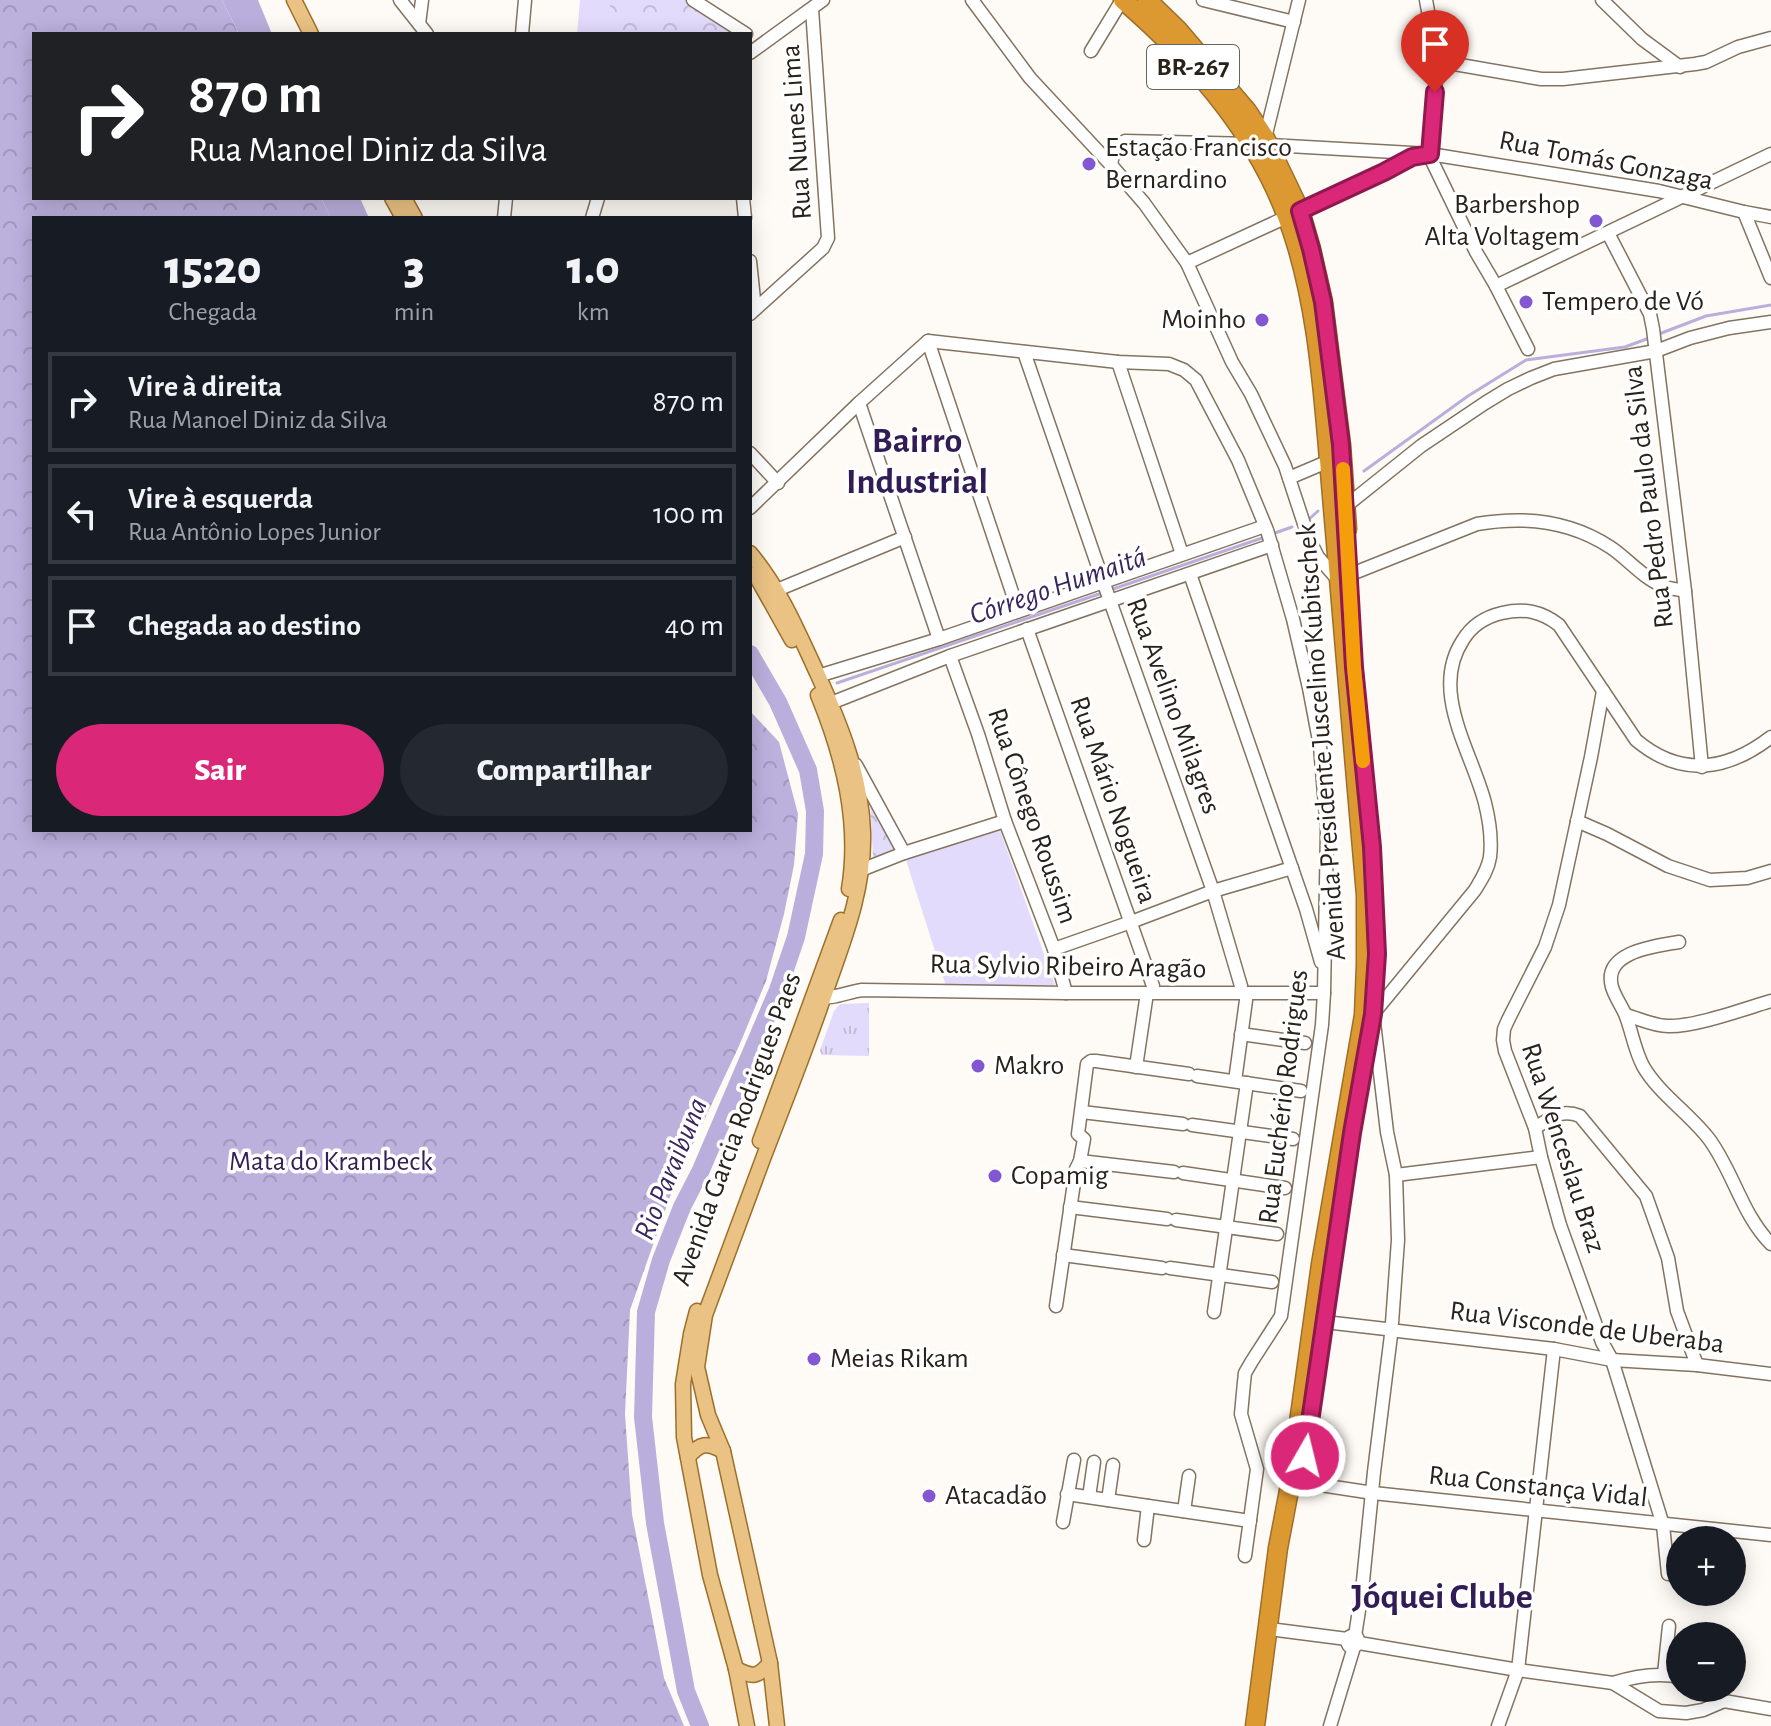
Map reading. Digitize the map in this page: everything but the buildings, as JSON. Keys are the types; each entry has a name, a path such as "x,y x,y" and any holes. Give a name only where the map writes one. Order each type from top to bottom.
{"highway":[{"name":"Avenida Presidente Juscelino Kubitschek","path":"1123,0 1196,71 1240,126 1262,142"},
{"name":"Avenida Presidente Juscelino Kubitschek","path":"1151,2 1247,111 1311,249 1323,302 1337,403 1346,506 1342,536"},
{"name":"Avenida Presidente Juscelino Kubitschek","path":"1255,1726 1278,1548 1291,1480 1321,1264 1364,1015 1366,965 1366,895 1342,536 1329,461 1309,294 1294,214"},
{"name":"Avenida Presidente Juscelino Kubitschek","path":"1264,1726 1373,1014 1377,954 1375,894 1344,578"}],"main road":[{"path":"285,0 299,32"},
{"path":"294,0 310,32"},
{"name":"Avenida Garcia Rodrigues Paes","path":"747,1726 736,1669 710,1575 684,1437 683,1384 700,1301 854,909 864,833 850,754 831,703 777,590 752,556"},
{"name":"Avenida Garcia Rodrigues Paes","path":"752,570 802,659 838,748 852,835 846,902 799,1068 705,1315 697,1367 708,1415 723,1451 770,1663 777,1726"},
{"path":"802,659 811,670 823,697 831,703"},
{"path":"852,835 856,840 857,866 861,870"},
{"path":"688,1457 704,1444 723,1451"},
{"path":"736,1669 756,1675 770,1663"}],"street":[{"path":"400,0 423,29"},
{"path":"422,0 423,29"},
{"path":"522,32 525,0"},
{"path":"693,0 744,32"},
{"path":"753,38 812,9 823,0"},
{"path":"972,0 1030,78 1144,203 1187,263 1232,362 1257,406 1289,478 1318,557 1344,578 1477,524 1496,521 1546,522 1582,531 1611,547 1662,586 1685,591"},
{"path":"1091,51 1123,0"},
{"path":"1203,0 1222,2 1294,22"},
{"path":"1262,142 1299,0"},
{"path":"1426,0 1437,61 1431,159 1528,349"},
{"path":"1602,0 1642,39 1680,67"},
{"name":"Rua Nunes Lima","path":"753,311 823,248 828,238 812,9"},
{"path":"1437,61 1541,79 1680,67 1706,62 1738,47 1771,38"},
{"name":"Rua Tomás Gonzaga","path":"1111,165 1113,152 1125,141 1262,142 1430,154 1684,196 1771,217"},
{"path":"1364,150 1377,160 1374,177"},
{"path":"1187,263 1412,157 1430,154"},
{"path":"1496,286 1771,154"},
{"path":"1634,187 1643,202 1643,216"},
{"path":"1744,212 1771,278"},
{"name":"Rua Pedro Paulo da Silva","path":"1608,233 1650,314 1655,340 1702,767"},
{"path":"1346,506 1421,446 1508,389 1554,369 1655,340 1690,338 1771,322"},
{"path":"928,341 1018,610"},
{"path":"752,506 928,341 1118,362 1182,554"},
{"name":"Rua Avelino Milagres","path":"1024,352 1213,891 1244,990"},
{"name":"Rua Euchério Rodrigues","path":"1118,362 1169,364 1184,370 1196,380 1238,460 1269,536 1300,647 1320,746 1327,830 1322,1025 1281,1316 1245,1373 1241,1414 1257,1469 1245,1556"},
{"path":"859,403 939,639"},
{"path":"752,455 778,483"},
{"path":"1289,478 1329,461"},
{"path":"831,703 1027,629 1182,554 1269,536"},
{"path":"818,676 939,639 1018,610 1190,574 1269,536"},
{"path":"1309,539 1324,545 1342,536"},
{"path":"777,590 905,537"},
{"path":"1190,574 1306,909 1324,973"},
{"path":"1330,1726 1354,1641 1392,1329 1398,1240 1396,1175 1380,1080 1373,1014 1475,890 1490,857 1485,804 1455,716 1451,689 1454,654 1473,626 1485,618 1518,611 1542,614 1559,625 1636,740 1651,753 1680,764 1702,767 1740,756 1771,737"},
{"name":"Rua Mário Nogueira","path":"1027,629 1131,922 1150,989"},
{"name":"Rua Cônego Roussim","path":"950,656 1005,821 1054,949 1066,993"},
{"name":"Rua Wenceslau Braz","path":"1603,691 1564,885 1545,947 1504,1029 1503,1040 1535,1128 1560,1225 1602,1342 1612,1360 1663,1525 1666,1554"},
{"name":"Avenida Garcia Rodrigues Paes","path":"850,754 904,853"},
{"path":"861,870 1005,821"},
{"path":"1577,821 1668,866 1710,880 1747,878 1771,871"},
{"path":"1054,949 1213,891 1292,868"},
{"path":"1306,909 1326,908"},
{"path":"1679,942 1645,948 1627,955 1618,962 1611,983 1645,1069 1709,1139 1755,1224 1771,1244"},
{"path":"1136,1067 1150,989"},
{"name":"Rua Sylvio Ribeiro Aragão","path":"818,997 862,990 1066,993 1150,989 1324,993"},
{"path":"1214,1312 1240,1131 1244,990"},
{"path":"1626,1015 1672,1027 1771,1001"},
{"path":"1241,1034 1305,1043"},
{"path":"1056,1306 1076,1169 1084,1139 1078,1134 1087,1064 1091,1061 1301,1091"},
{"path":"1361,1077 1370,1075 1380,1080"},
{"path":"1082,1112 1293,1139"},
{"path":"1535,1128 1556,1114 1572,1112 1580,1116 1646,1196 1668,1258 1677,1311 1697,1365"},
{"path":"1396,1175 1541,1157"},
{"path":"1080,1161 1285,1188"},
{"path":"1070,1207 1277,1234"},
{"path":"1063,1255 1272,1282"},
{"name":"Rua Visconde de Uberaba","path":"1325,1322 1554,1349 1612,1360 1697,1365 1771,1374"},
{"path":"1498,1726 1518,1670 1554,1349"},
{"path":"1063,1522 1074,1460"},
{"path":"1089,1497 1094,1462"},
{"path":"1108,1500 1113,1465"},
{"path":"1184,1511 1189,1476"},
{"name":"Rua Constança Vidal","path":"1301,1482 1373,1493 1771,1535"},
{"path":"1067,1494 1250,1521"},
{"path":"1144,1540 1148,1506"},
{"path":"1277,1630 1613,1683 1664,1674 1666,1655"},
{"path":"1613,1683 1659,1711 1686,1713 1722,1702"},
{"path":"1730,1702 1771,1709"},
{"path":"1654,1726 1659,1711"}],"green space":[{"name":"Mata do Krambeck","path":"0,0 222,0 238,32 32,32 32,200 322,200 330,216 32,216 32,832 752,832 752,713 779,742 798,814 794,865 784,914 766,981 676,1180 630,1310 625,1414 632,1514 664,1678 684,1726 0,1726"},
{"path":"580,0 688,0 738,32 577,32"},
{"path":"582,3 610,5 608,32 580,32"},
{"path":"870,800 901,852 873,857"},
{"path":"1000,830 1055,985 946,986 906,860"},
{"path":"869,1003 869,1056 822,1055 821,1047 834,1011 840,1004"}],"shaded area":[{"path":"222,0 258,0 271,32 238,32"},
{"path":"322,200 361,200 368,216 330,216"}],"waterway":[{"name":"Córrego Humaitá","path":"1659,334 1706,316 1771,305"},
{"name":"Córrego Humaitá","path":"1364,471 1468,396 1526,360 1625,347 1652,337"},
{"name":"Córrego Humaitá","path":"1307,521 1318,511"},
{"name":"Córrego Humaitá","path":"1272,534 1292,527"},
{"name":"Córrego Humaitá","path":"1110,590 1265,537"},
{"name":"Córrego Humaitá","path":"837,683 1102,593"},
{"name":"Rio Paraibuna","path":"700,1726 686,1691 655,1523 643,1417 646,1312 661,1260 682,1207 701,1170 778,990 796,937 814,854 815,811 808,770 778,702 752,657"}],"slow traffic":[{"path":"1343,469 1354,667 1363,761"}],"place":[{"name":"Estação Francisco Bernardino","path":"1089,164"},
{"name":"Barbershop Alta Voltagem","path":"1596,221"},
{"name":"Tempero de Vó","path":"1526,302"},
{"name":"Moinho","path":"1262,320"},
{"name":"Makro","path":"978,1066"},
{"name":"Copamig","path":"995,1176"},
{"name":"Meias Rikam","path":"814,1359"},
{"name":"Atacadão","path":"929,1496"}],"district":[{"name":"Bairro Industrial","path":"917,462"},
{"name":"Jóquei Clube","path":"1442,1597"}],"route":[{"path":"1305,1456 1352,1133 1373,1014 1377,924 1354,667 1346,506 1332,361 1323,302 1300,211 1412,157 1430,154 1435,92"}]}
